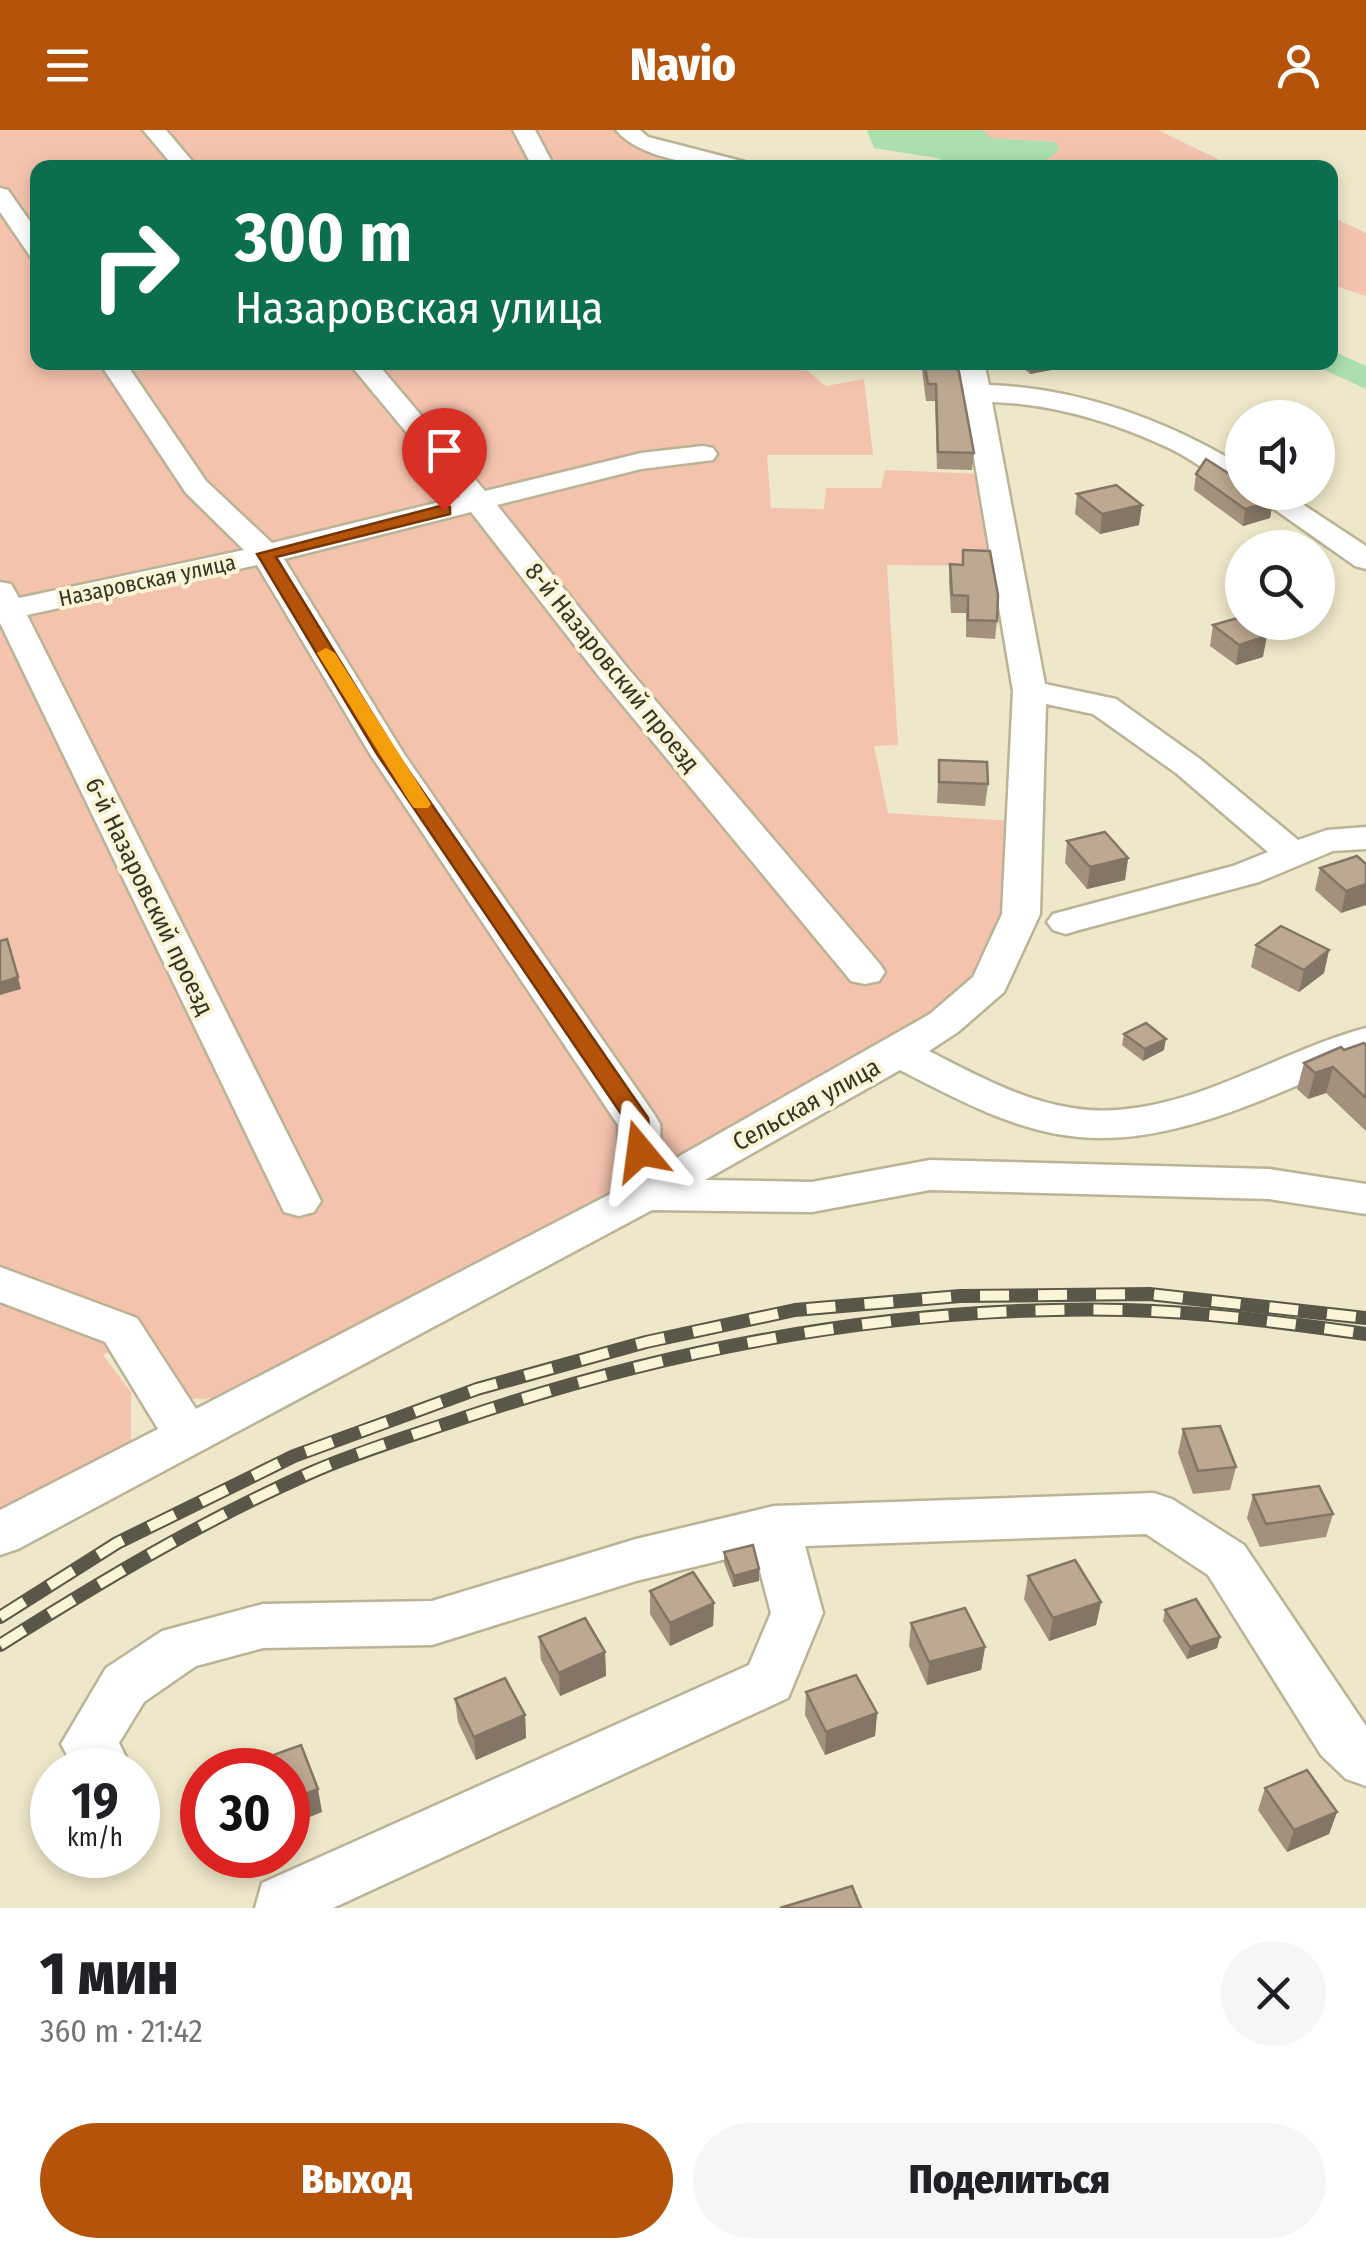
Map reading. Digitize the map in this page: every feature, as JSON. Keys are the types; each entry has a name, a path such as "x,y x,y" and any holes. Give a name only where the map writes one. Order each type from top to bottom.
{"street":[{"path":"154,130 180,160"},
{"path":"524,130 540,160"},
{"path":"626,130 640,142 710,160"},
{"path":"0,196 30,239"},
{"path":"117,370 196,487 266,554 387,754 640,1124 642,1195 812,1198 930,1174 1269,1184 1366,1199"},
{"name":"8-й Назаровский проезд","path":"368,370 480,502 613,672 865,972"},
{"path":"975,378 1140,425 1225,467"},
{"name":"Сельская улица","path":"0,1534 402,1326 642,1195 898,1052 944,1023 990,983 1021,914 1030,691 975,378"},
{"name":"Назаровская улица","path":"4,604 266,554 641,462 704,454"},
{"path":"1291,510 1366,560"},
{"name":"6-й Назаровский проезд","path":"4,604 299,1200"},
{"path":"1030,691 1104,706 1188,766 1293,854"},
{"path":"1066,922 1246,874 1327,840 1366,838"},
{"path":"898,1052 990,1099 1077,1124 1162,1118 1366,1041"},
{"path":"0,1284 121,1330 187,1436"},
{"path":"91,1748 89,1744 124,1684 180,1647 263,1626 432,1623 636,1560 774,1527 1154,1513 1226,1560 1340,1738 1366,1761"},
{"path":"284,1908 283,1902 769,1681 798,1612 774,1527"}],"shaded area":[{"path":"0,130 620,130 693,158 30,160 30,370 807,370 826,386 864,379 873,455 767,455 771,508 824,509 826,488 881,488 885,470 982,474 998,566 887,565 898,745 874,746 888,813 1011,821 1006,916 991,956 964,990 895,1043 232,1398 187,1399 142,1336 103,1355 131,1392 131,1441 0,1512"},
{"path":"867,130 983,130 990,138 1056,142 1060,149 1046,160 941,160 874,148"},
{"path":"983,130 1158,130 1220,160 1046,160 1056,142 989,138"},
{"path":"1338,220 1366,233 1366,296 1338,287"}],"building":[{"path":"925,370 958,370 974,453 938,452 936,384 928,384"},
{"path":"1206,459 1225,471 1225,495 1196,474"},
{"path":"1116,485 1142,505 1102,514 1077,494"},
{"path":"963,550 990,551 998,595 997,621 968,620 968,596 952,595 950,564 963,565"},
{"path":"1225,622 1225,634 1213,625"},
{"path":"939,760 987,762 988,784 939,782"},
{"path":"1105,832 1128,858 1090,867 1067,841"},
{"path":"1357,856 1366,864 1366,884 1346,891 1320,868"},
{"path":"1281,926 1329,950 1304,970 1256,945"},
{"path":"7,939 18,977 0,983 0,941"},
{"path":"1146,1023 1166,1039 1145,1049 1124,1034"},
{"path":"1364,1043 1366,1098 1333,1067 1315,1073 1304,1063 1341,1047 1344,1050"},
{"path":"1220,1426 1236,1467 1198,1471 1183,1429"},
{"path":"1319,1486 1333,1514 1266,1524 1253,1495"},
{"path":"753,1545 759,1569 734,1576 724,1552"},
{"path":"1075,1560 1101,1602 1053,1618 1028,1576"},
{"path":"693,1572 714,1603 670,1623 650,1591"},
{"path":"1196,1599 1220,1637 1190,1647 1165,1610"},
{"path":"965,1608 985,1647 929,1662 911,1623"},
{"path":"585,1618 605,1652 559,1673 539,1637"},
{"path":"856,1675 877,1713 826,1732 806,1692"},
{"path":"505,1678 525,1715 474,1737 455,1699"},
{"path":"310,1768 318,1789 310,1792"},
{"path":"1307,1770 1337,1812 1294,1830 1265,1788"},
{"path":"852,1886 861,1908 780,1908"}],"waterway":[{"path":"1338,364 1366,379"}],"railway":[{"path":"0,1617 117,1543 294,1456 477,1389 646,1342 795,1310 960,1296 1149,1294 1366,1318"},
{"path":"0,1645 191,1532 329,1465 546,1392 709,1351 875,1323 1042,1310 1186,1313 1366,1334"}],"slow traffic":[{"path":"326,653 421,804"}],"route":[{"path":"444,510 266,554 387,754 640,1124 640,1151"}]}
